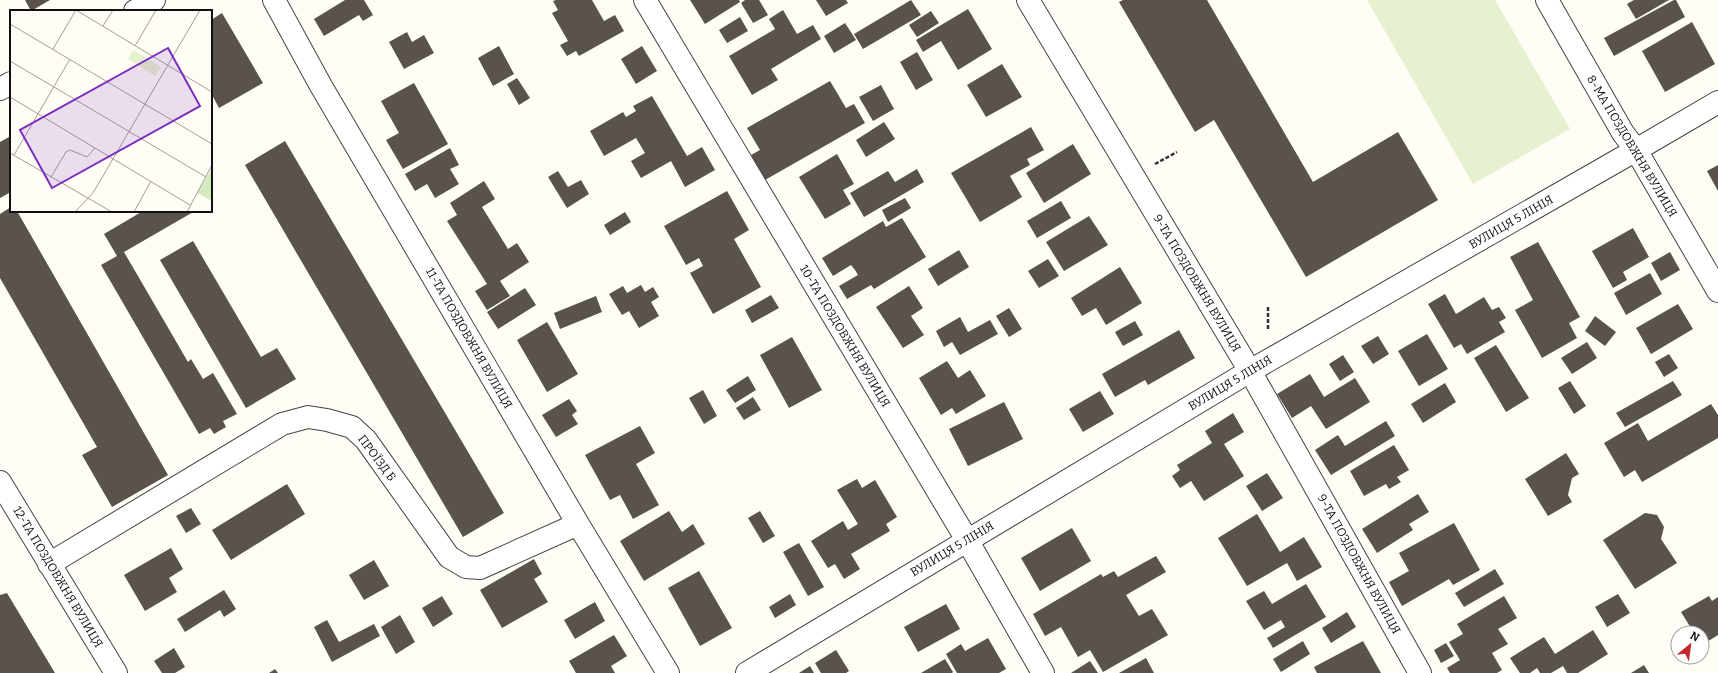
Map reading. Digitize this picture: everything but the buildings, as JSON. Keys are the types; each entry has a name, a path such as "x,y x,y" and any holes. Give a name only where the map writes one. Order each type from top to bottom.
{"street":[{"path":"137,10 154,0"},
{"name":"11-ТА ПОЗДОВЖНЯ ВУЛИЦЯ","path":"274,0 321,86 578,524 668,673"},
{"name":"10-ТА ПОЗДОВЖНЯ ВУЛИЦЯ","path":"645,0 967,540 1043,673"},
{"name":"9-ТА ПОЗДОВЖНЯ ВУЛИЦЯ","path":"1028,0 1250,371 1420,673"},
{"name":"8-МА ПОЗДОВЖНЯ ВУЛИЦЯ","path":"1547,0 1623,133 1636,150 1718,291"},
{"path":"0,89 10,84"},
{"name":"ВУЛИЦЯ 5 ЛІНІЯ","path":"747,673 1250,371 1718,102"},
{"name":"ПРОЇЗД Б","path":"49,564 282,424 308,417 327,420 352,427 366,440 449,556 466,567 480,568 578,524"},
{"name":"12-ТА ПОЗДОВЖНЯ ВУЛИЦЯ","path":"0,482 116,673"}],"path":[{"path":"1152,166 1177,152"},
{"path":"1268,307 1268,332"}],"green space":[{"path":"1367,0 1495,0 1570,129 1473,184"}]}
